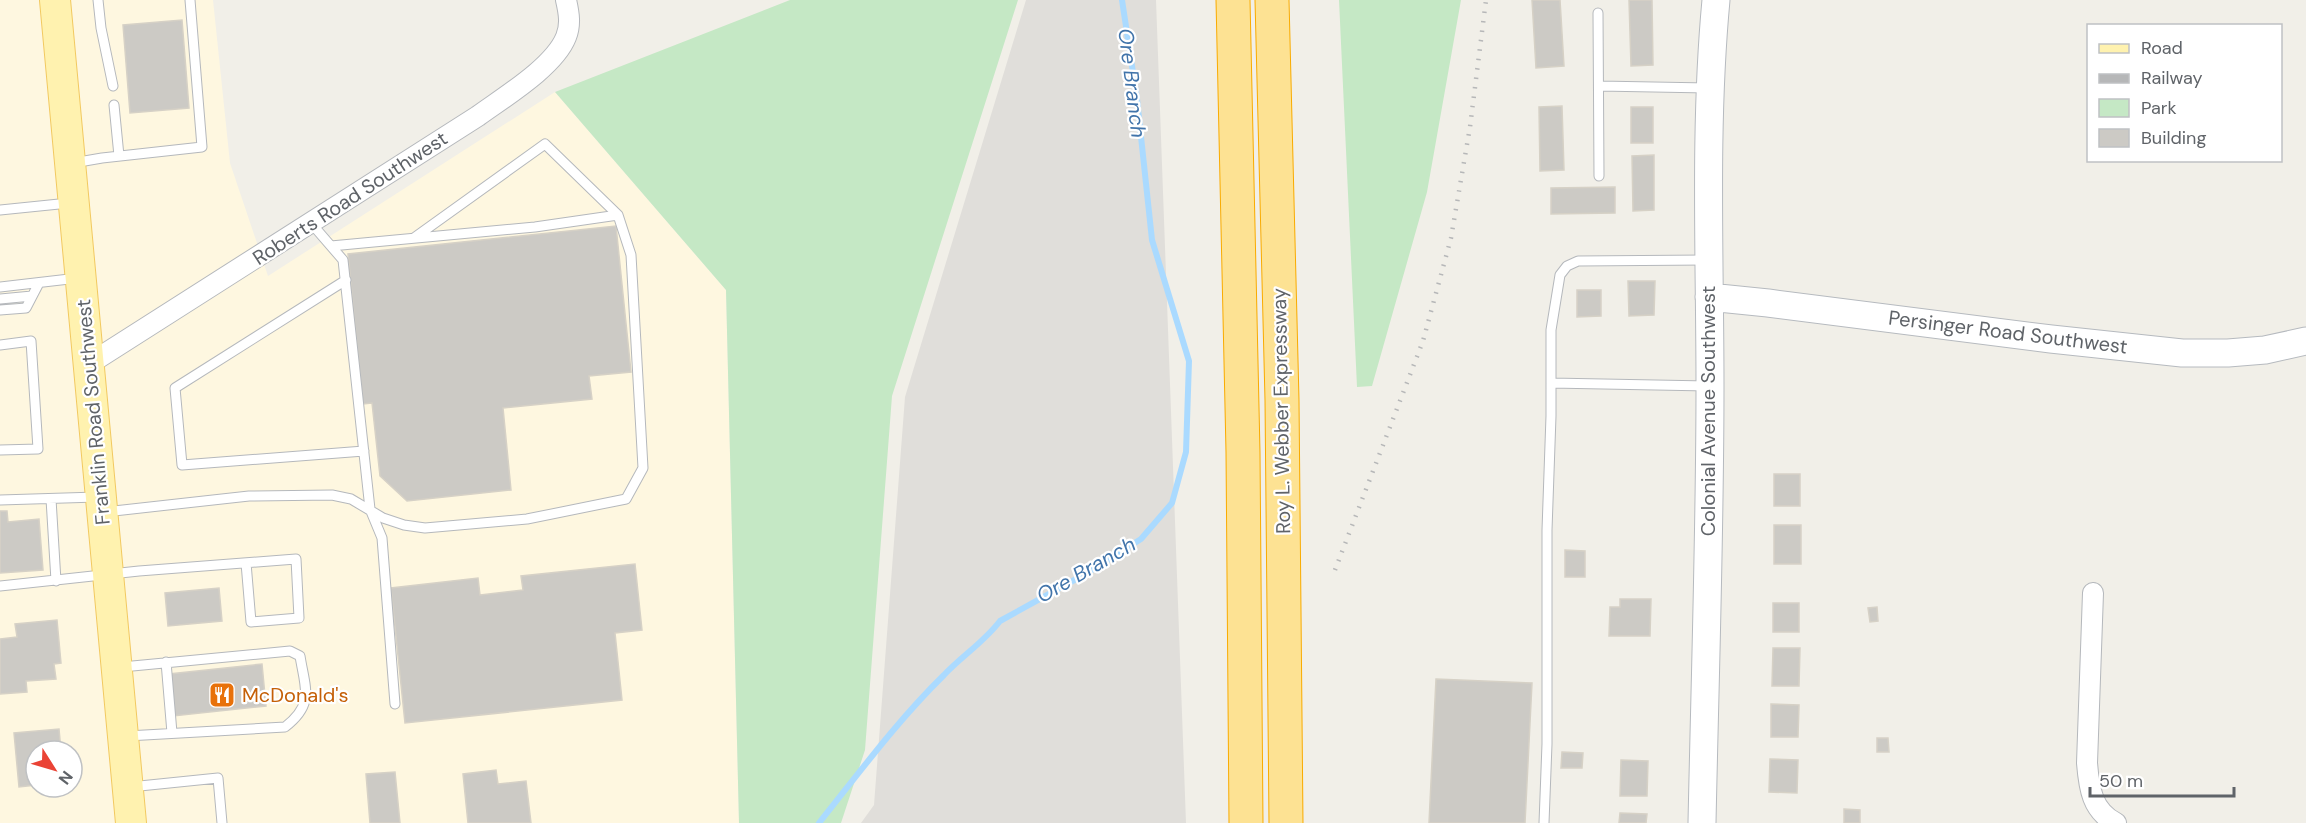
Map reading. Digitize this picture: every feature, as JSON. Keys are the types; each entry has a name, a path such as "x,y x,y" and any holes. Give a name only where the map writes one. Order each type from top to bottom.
{"highway":[{"name":"Roy L. Webber Expressway","path":"1233,0 1243,452 1246,823"},
{"name":"Roy L. Webber Expressway","path":"1272,0 1282,435 1286,823"}],"main road":[{"name":"Franklin Road Southwest","path":"56,0 131,823"},
{"name":"Colonial Avenue Southwest","path":"1701,823 1710,386 1708,260 1710,88 1716,0"},
{"name":"Persinger Road Southwest","path":"1709,297 2182,352 2265,350 2306,341"}],"street":[{"name":"Roberts Road Southwest","path":"89,364 478,116 531,77 559,49 567,37 570,20 566,0"},
{"path":"2093,593 2088,781 2091,796 2099,809 2116,823"}],"lane":[{"path":"98,0 101,28 113,87"},
{"path":"70,164 202,147 190,0"},
{"path":"1598,13 1599,177"},
{"path":"1599,86 1710,88"},
{"path":"114,105 120,156"},
{"path":"0,500 51,499 102,505 249,496 332,495 351,499 383,518 404,525 425,528 527,519 626,499 643,468 631,255 618,215 544,144 414,238"},
{"path":"4,210 74,202"},
{"path":"331,246 535,227 618,215"},
{"path":"310,223 343,260 370,509 382,538 395,704"},
{"path":"1544,823 1547,744 1547,542 1551,330 1560,275 1567,266 1578,261 1708,260"},
{"path":"0,286 81,278"},
{"path":"346,280 175,388 182,465 364,451"},
{"path":"0,310 26,308 39,283"},
{"path":"0,299 32,296"},
{"path":"0,345 31,341 38,449 0,450"},
{"path":"1551,383 1710,386"},
{"path":"51,499 56,581"},
{"path":"0,586 139,571 296,559 299,618 251,622 246,563"},
{"path":"116,668 290,651 300,656 307,699 297,718 285,727 123,736"},
{"path":"166,662 172,733"},
{"path":"128,787 218,778 222,823"}],"shaded area":[{"path":"0,0 213,0 230,163 268,276 555,92 726,290 739,823 0,823"},
{"path":"1026,0 1156,0 1186,823 861,823 874,805 905,397"}],"green space":[{"path":"790,0 1018,0 892,396 865,750 841,823 739,823 726,290 555,92"},
{"path":"1339,0 1461,0 1427,192 1372,386 1357,387"}],"building":[{"path":"1532,0 1560,0 1564,66 1536,68"},
{"path":"1629,0 1652,0 1653,65 1631,66"},
{"path":"182,20 189,108 130,113 123,25"},
{"path":"1562,106 1564,170 1540,171 1539,107"},
{"path":"1631,107 1653,107 1653,143 1631,143"},
{"path":"1654,155 1654,210 1633,211 1632,156"},
{"path":"1615,187 1615,213 1551,214 1551,188"},
{"path":"616,226 631,372 589,376 592,399 503,408 511,490 407,501 380,476 372,403 363,404 348,254"},
{"path":"1628,281 1655,281 1654,315 1629,316"},
{"path":"1577,290 1601,290 1601,316 1577,317"},
{"path":"1774,474 1800,474 1800,506 1774,506"},
{"path":"0,511 7,511 8,522 39,519 43,570 0,573"},
{"path":"1774,525 1801,525 1801,564 1774,564"},
{"path":"1565,550 1585,551 1585,577 1565,577"},
{"path":"635,564 642,630 615,633 622,700 405,723 391,588 478,578 480,595 523,590 521,576"},
{"path":"219,588 222,621 168,626 165,593"},
{"path":"1620,599 1651,599 1650,636 1609,636 1610,607 1620,607"},
{"path":"1773,603 1799,603 1799,632 1773,632"},
{"path":"1877,607 1878,621 1870,622 1868,608"},
{"path":"57,620 61,663 54,664 56,679 26,681 27,692 0,694 0,639 17,637 15,624"},
{"path":"1773,648 1800,648 1799,686 1772,686"},
{"path":"262,664 266,706 173,716 169,674"},
{"path":"1436,679 1532,683 1525,823 1429,823"},
{"path":"1771,704 1799,705 1798,737 1771,737"},
{"path":"59,729 60,739 24,739 24,786 19,787 14,733"},
{"path":"1877,738 1888,738 1889,752 1877,752"},
{"path":"1562,752 1583,753 1582,768 1561,768"},
{"path":"1770,759 1798,760 1797,793 1769,792"},
{"path":"1621,760 1648,761 1647,796 1620,796"},
{"path":"496,770 498,784 526,781 531,823 468,823 463,774"},
{"path":"395,772 400,823 370,823 366,774"},
{"path":"1844,809 1860,810 1860,823 1844,823"},
{"path":"1620,813 1647,814 1646,823 1619,823"}],"waterway":[{"name":"Ore Branch","path":"819,823 879,747 927,692 1000,621 1087,573 1141,539 1172,503 1186,452 1189,361 1152,240 1137,99 1122,0"}],"railway":[{"path":"1335,570 1423,341 1451,238 1470,127 1486,0"}],"place":[{"name":"McDonald's","path":"222,695"}]}
